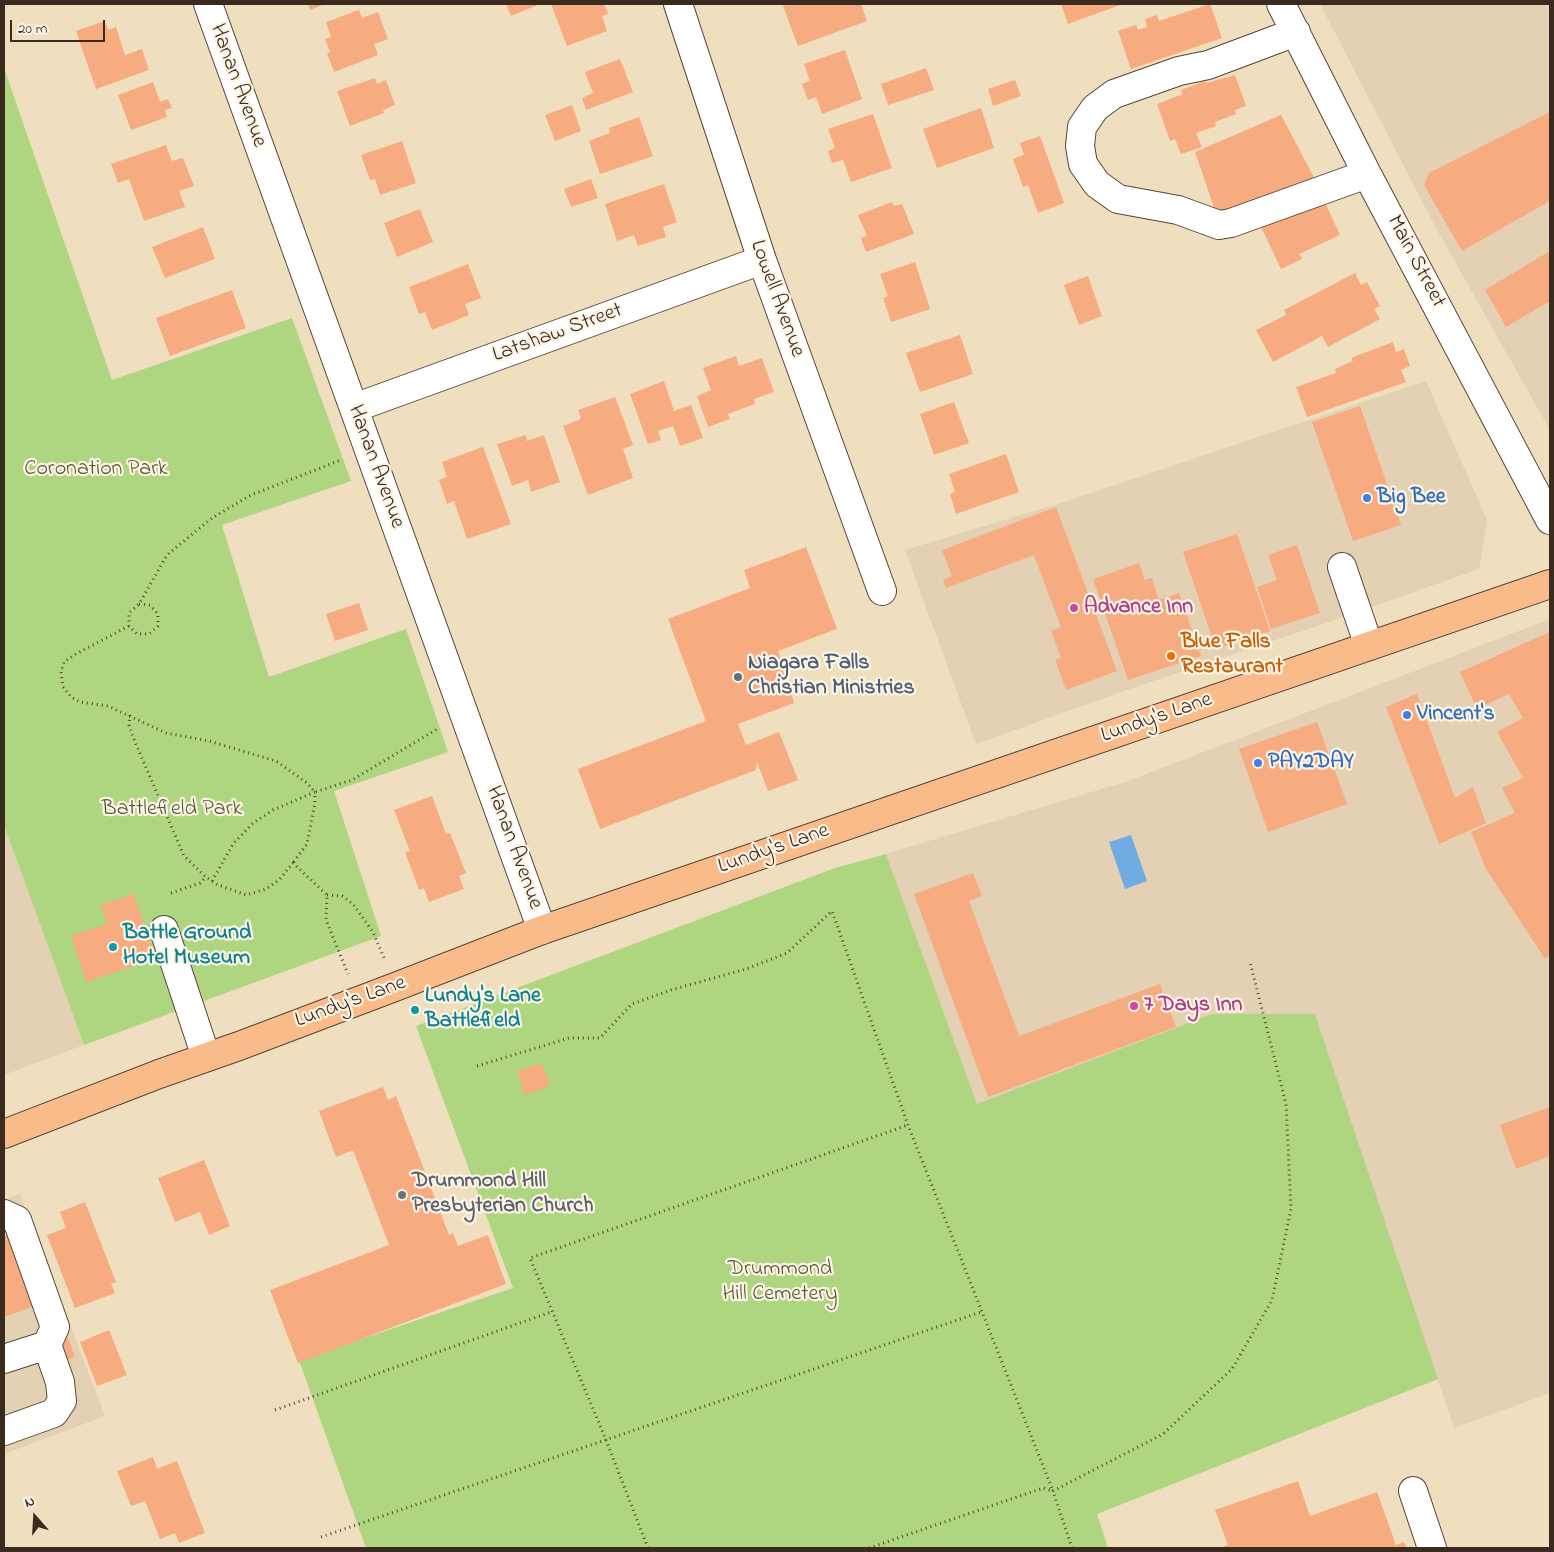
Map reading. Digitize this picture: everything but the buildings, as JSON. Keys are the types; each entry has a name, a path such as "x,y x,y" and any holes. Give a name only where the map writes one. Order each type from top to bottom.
{"main road":[{"name":"Lundy's Lane","path":"4,1134 542,930 1550,584"}],"street":[{"name":"Hanan Avenue","path":"208,4 542,930"},
{"name":"Lowell Avenue","path":"678,4 762,260 882,591"},
{"name":"Main Street","path":"1281,4 1367,174 1550,520"},
{"path":"1296,32 1208,65 1179,71 1114,94 1096,108 1082,127 1080,146 1083,164 1097,184 1118,199 1178,210 1219,225 1231,223 1367,174"},
{"name":"Latshaw Street","path":"354,408 762,260"},
{"path":"1342,567 1369,646"},
{"path":"164,930 206,1057"},
{"path":"4,1214 17,1220 54,1328 47,1344 60,1382 62,1401 54,1413 4,1431"},
{"path":"4,1360 47,1344"},
{"path":"1413,1491 1432,1548"}],"path":[{"path":"138,604 150,605 158,614 158,626 149,634 137,634 129,626 129,613 138,604 167,555 212,518 251,495 369,449"},
{"path":"129,626 64,662 61,672 63,687 70,697 80,702 108,706 130,715 166,733 210,741 276,761 307,783 315,792 314,815 307,844 279,880 266,889 246,895 212,881 184,856 135,742 129,725 130,715"},
{"path":"212,881 233,844 252,824 273,810 315,792 352,780 433,730 466,717"},
{"path":"293,863 327,895 342,896 353,904 373,932 395,987"},
{"path":"171,894 200,883 206,877"},
{"path":"327,895 326,920 358,1001"},
{"path":"477,1066 569,1038 600,1038 632,1004 671,990 746,969 787,953 832,911 908,1126 1053,1491 1072,1548"},
{"path":"869,1548 1043,1488 1053,1491 1163,1434 1232,1369 1272,1300 1291,1209 1286,1104 1250,962"},
{"path":"648,1548 606,1440 530,1258 908,1126"},
{"path":"276,1410 551,1312"},
{"path":"321,1537 981,1312"}],"shaded area":[{"path":"1320,4 1550,4 1550,430 1437,230"},
{"path":"1426,381 1487,520 1479,569 976,744 905,550 1064,502"},
{"path":"1550,619 1550,1393 1454,1428 1315,1014 1212,1014 977,1105 886,854 1128,781"},
{"path":"4,825 84,1045 4,1075"},
{"path":"20,1194 105,1416 4,1454 4,1200"}],"green space":[{"name":"Battlefield Park","path":"4,68 112,380 292,318 351,481 222,525 269,677 406,629 448,752 334,791 381,936 84,1045 4,825"},
{"name":"Drummond Hill Cemetery","path":"886,854 977,1104 1212,1014 1315,1014 1438,1379 1097,1514 1108,1548 366,1548 299,1360 513,1288 416,1026 835,868"}],"water":[{"path":"1131,835 1147,881 1125,889 1109,842"}],"place":[{"name":"Big Bee","path":"1367,498"},
{"name":"Advance Inn","path":"1074,608"},
{"name":"Blue Falls Restaurant","path":"1171,656"},
{"name":"Niagara Falls Christian Ministries","path":"738,677"},
{"name":"Vincent's","path":"1407,715"},
{"name":"PAY2DAY","path":"1258,763"},
{"name":"Battle Ground Hotel Museum","path":"113,947"},
{"name":"7 Days Inn","path":"1134,1006"},
{"name":"Lundy's Lane Battlefield","path":"415,1010"},
{"name":"Drummond Hill Presbyterian Church","path":"402,1195"}],"park label":[{"name":"Coronation Park","path":"96,470"}]}
